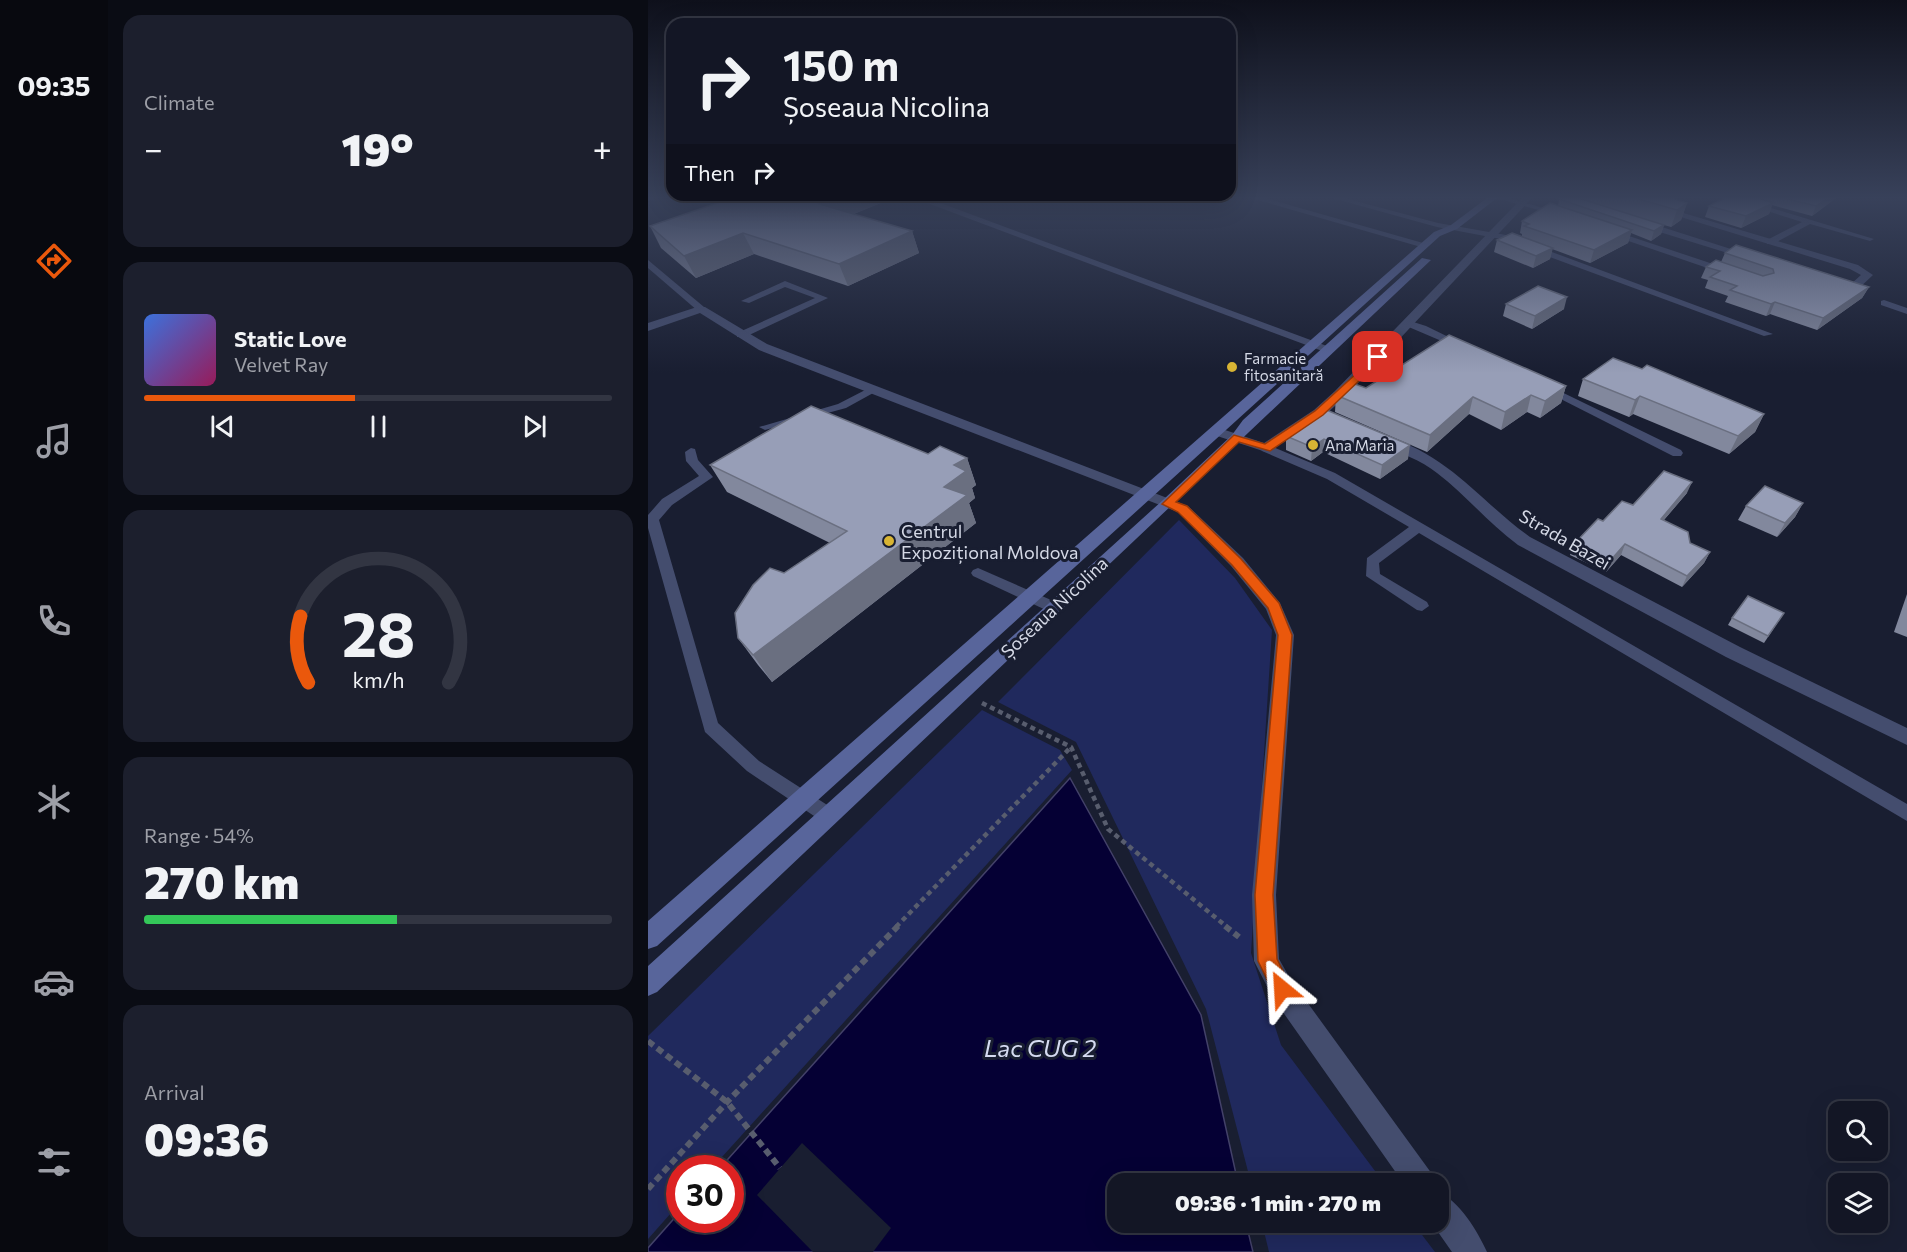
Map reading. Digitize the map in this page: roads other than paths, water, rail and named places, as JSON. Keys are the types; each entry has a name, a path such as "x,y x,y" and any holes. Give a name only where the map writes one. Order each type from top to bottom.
{"main road":[{"name":"Șoseaua Nicolina","path":"648,937 1411,256"},
{"name":"Șoseaua Nicolina","path":"648,983 1167,504 1237,438 1248,423 1430,256"}],"street":[{"path":"1076,256 1329,349"},
{"path":"1216,431 1266,448 1319,413 1378,357 1407,323 1472,256"},
{"path":"1748,256 1760,260"},
{"path":"1777,259 1781,256"},
{"path":"1819,256 1854,267 1868,275 1853,288 1827,281"},
{"path":"648,327 701,309 741,335 763,346 871,390 1183,509 1237,562 1274,607 1285,635 1264,895 1267,961 1282,989 1414,1173"},
{"path":"1319,413 1336,420"},
{"name":"Strada Bazei","path":"1376,437 1430,461 1495,520 1524,542 1733,651 1907,737"},
{"path":"1449,1222 1471,1252"}],"lane":[{"path":"1553,256 1768,334"},
{"path":"1682,256 1740,276"},
{"path":"648,262 701,309"},
{"path":"741,335 823,298 785,284 746,301"},
{"path":"1884,303 1907,311"},
{"path":"1407,323 1423,328 1476,354"},
{"path":"1530,379 1677,453"},
{"path":"765,427 842,406 871,390"},
{"path":"1266,448 1331,476 1907,813"},
{"path":"691,452 692,461 707,477 667,502 652,519 711,727 753,766 829,816"},
{"path":"1418,527 1372,561 1372,576 1422,606"},
{"path":"978,573 1053,607"}],"water":[{"name":"Lac CUG 2","path":"1070,778 1201,1015 1236,1173 1107,1173 1107,1233 1248,1233 1253,1252 648,1252 648,1248 666,1228 666,1233 744,1233 744,1155 732,1155"}],"place":[{"name":"Farmacie fitosanitară","path":"1232,367"},
{"name":"Ana Maria","path":"1313,445"},
{"name":"Centrul Expozițional Moldova","path":"889,541"}]}
